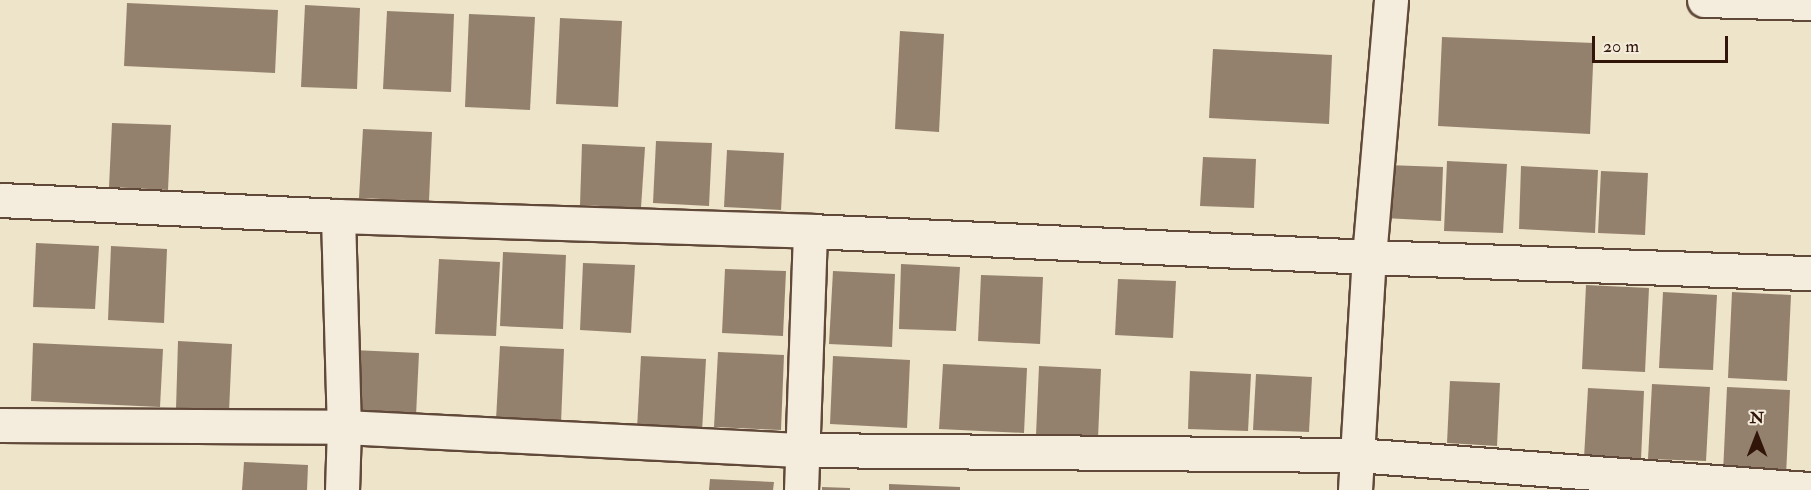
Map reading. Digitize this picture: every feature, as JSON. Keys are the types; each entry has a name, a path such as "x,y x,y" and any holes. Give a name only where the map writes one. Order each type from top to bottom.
{"street":[{"path":"1355,490 1369,257 1391,0"},
{"path":"1704,0 1811,3"},
{"path":"0,200 338,216 810,231 1369,257 1811,273"},
{"path":"338,216 344,427 342,490"},
{"path":"801,490 810,231"},
{"path":"0,425 344,427 802,450 1356,455 1811,489"}],"building":[{"path":"127,3 278,10 275,73 124,66"},
{"path":"305,5 360,8 357,89 301,87"},
{"path":"387,11 454,14 451,92 383,89"},
{"path":"469,14 535,17 530,110 465,107"},
{"path":"560,18 622,21 618,107 556,104"},
{"path":"900,31 944,34 939,132 895,129"},
{"path":"1442,37 1594,43 1590,134 1438,126"},
{"path":"1213,49 1332,55 1329,124 1209,118"},
{"path":"112,123 171,125 168,190 109,187"},
{"path":"363,129 432,132 429,201 359,198"},
{"path":"656,141 712,143 709,206 653,203"},
{"path":"582,144 645,147 641,208 580,205"},
{"path":"727,150 784,153 781,210 724,207"},
{"path":"1203,157 1256,159 1254,208 1200,206"},
{"path":"1447,161 1507,164 1503,233 1444,231"},
{"path":"1387,165 1443,167 1441,221 1384,218"},
{"path":"1521,166 1598,170 1595,233 1519,229"},
{"path":"1601,171 1648,173 1645,235 1598,233"},
{"path":"36,243 99,246 95,309 33,307"},
{"path":"111,246 167,249 164,323 108,320"},
{"path":"503,252 566,255 563,329 500,326"},
{"path":"439,259 500,262 496,336 435,334"},
{"path":"583,263 635,265 631,333 580,330"},
{"path":"901,264 960,267 956,331 899,329"},
{"path":"725,269 786,271 783,336 722,333"},
{"path":"833,271 895,274 892,347 829,344"},
{"path":"981,275 1043,277 1040,344 978,341"},
{"path":"1118,279 1176,281 1173,338 1115,335"},
{"path":"1586,285 1649,288 1645,372 1582,369"},
{"path":"1663,292 1717,295 1713,370 1659,368"},
{"path":"1732,292 1791,295 1787,381 1728,378"},
{"path":"178,341 232,344 229,412 176,409"},
{"path":"33,343 163,349 160,407 31,401"},
{"path":"500,346 564,349 561,423 496,420"},
{"path":"353,350 419,353 416,416 350,413"},
{"path":"718,352 784,355 781,430 714,427"},
{"path":"641,356 706,359 702,432 637,429"},
{"path":"833,356 910,360 907,428 830,424"},
{"path":"943,364 1027,368 1024,433 939,429"},
{"path":"1039,366 1101,369 1098,438 1036,435"},
{"path":"1190,371 1251,374 1248,431 1188,429"},
{"path":"1256,374 1312,377 1309,432 1253,430"},
{"path":"1450,381 1500,383 1497,446 1447,443"},
{"path":"1652,384 1710,387 1706,461 1648,459"},
{"path":"1727,387 1790,390 1786,476 1723,473"},
{"path":"1588,388 1644,391 1641,460 1584,458"},
{"path":"244,462 308,465 307,490 242,490"},
{"path":"710,479 774,482 773,490 709,490"},
{"path":"889,484 960,487 960,490 889,490"},
{"path":"822,487 850,488 850,490 822,490"}]}
